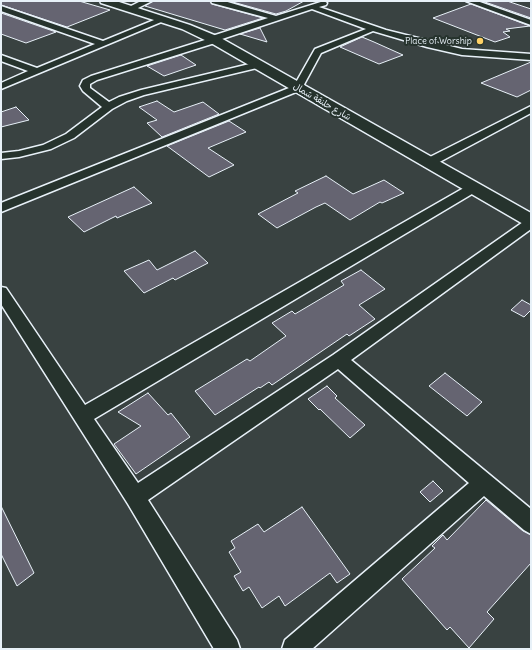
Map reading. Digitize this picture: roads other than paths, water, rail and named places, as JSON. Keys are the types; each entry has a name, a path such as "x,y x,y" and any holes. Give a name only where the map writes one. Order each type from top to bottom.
{"street":[{"name":"شارع حلنقة شمال","path":"105,1 200,33 531,222"},
{"path":"129,9 148,1"},
{"path":"215,1 276,18"},
{"path":"108,108 86,89 84,86 86,82 94,78 328,1"},
{"path":"470,1 531,23"},
{"path":"313,7 372,28 430,45 462,52 531,57"},
{"path":"1,8 102,44"},
{"path":"517,18 531,12"},
{"path":"1,86 162,20"},
{"path":"1,208 298,88 318,51 372,28"},
{"path":"1,58 36,71"},
{"path":"1,156 20,154 47,146 70,136 108,108 123,99 141,93 258,65"},
{"path":"428,163 531,110"},
{"path":"83,416 473,188"},
{"path":"135,497 339,360 531,222"},
{"path":"1,292 135,497 228,649"},
{"path":"339,360 531,523"},
{"path":"294,649 484,483"}],"place":[{"name":"Place of Worship","path":"480,41"}]}
